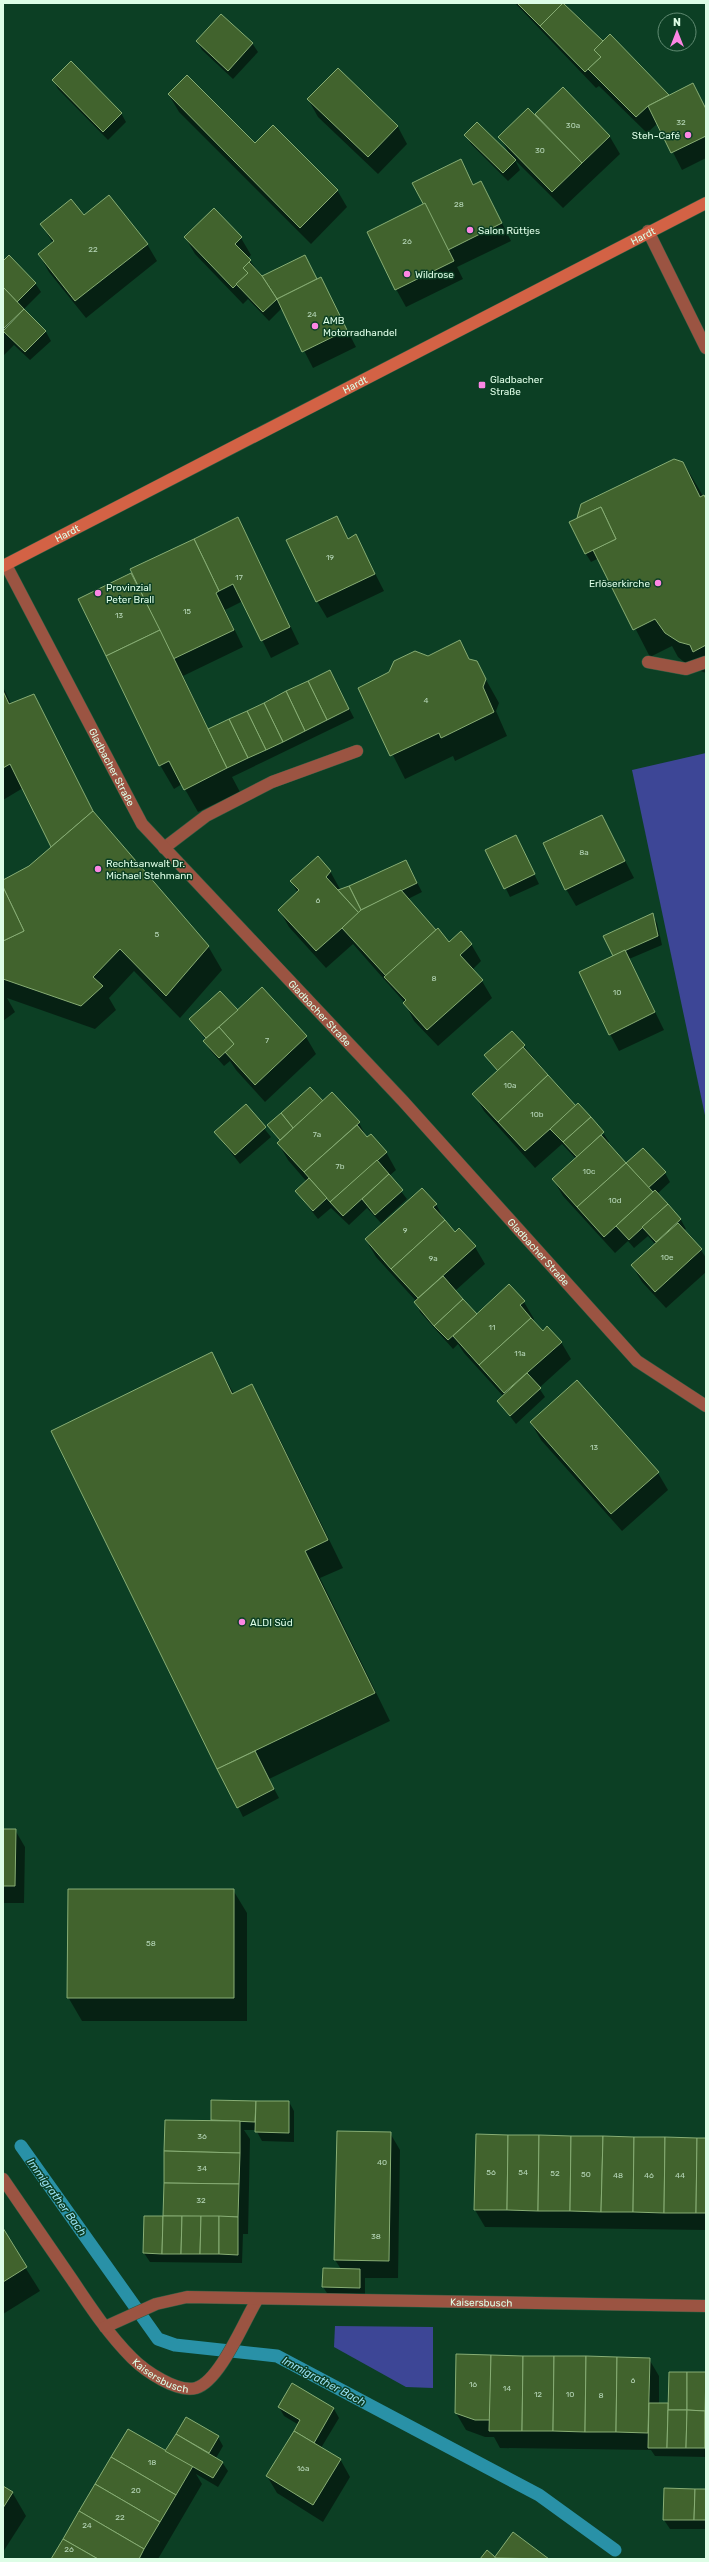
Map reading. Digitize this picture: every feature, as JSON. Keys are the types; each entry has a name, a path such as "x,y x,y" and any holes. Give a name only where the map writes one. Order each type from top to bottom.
{"main road":[{"name":"Hardt","path":"5,565 535,292 648,231 706,203"}],"street":[{"path":"648,231 706,348"},
{"name":"Gladbacher Straße","path":"5,565 142,824 403,1101 637,1361 706,1406"},
{"path":"648,662 686,669 706,662"},
{"path":"164,848 206,816 272,782 357,751"},
{"name":"Kaisersbusch","path":"3,2178 105,2327 133,2359 171,2385 184,2389 195,2388 205,2383 216,2372 257,2300"},
{"name":"Kaisersbusch","path":"105,2327 156,2304 187,2297 257,2300 706,2306"}],"shaded area":[{"path":"706,753 706,1120 632,770"},
{"path":"335,2326 433,2327 433,2388 406,2387 334,2347"}],"building":[{"path":"517,3 563,3 540,26"},
{"path":"563,3 603,41 594,50 601,57 585,72 540,26"},
{"path":"221,14 253,43 228,71 196,41"},
{"path":"610,34 669,95 648,106 636,117 588,69 601,57 594,50"},
{"path":"71,61 122,113 103,132 52,80"},
{"path":"338,68 398,126 368,157 307,99"},
{"path":"187,75 255,143 273,125 338,190 300,228 168,94"},
{"path":"693,83 706,109 706,136 671,153 648,106"},
{"path":"563,87 610,136 582,163 535,114"},
{"path":"528,108 582,163 552,192 498,137"},
{"path":"477,122 516,160 503,173 464,135"},
{"path":"461,159 473,185 481,181 502,223 448,250 412,183"},
{"path":"109,195 148,244 75,301 38,254 54,241 40,224 71,199 84,215"},
{"path":"425,203 454,261 395,290 367,232"},
{"path":"214,208 242,237 235,244 251,260 243,268 248,273 233,288 184,237"},
{"path":"9,255 36,283 17,302 3,287 3,261"},
{"path":"305,255 317,279 277,299 262,276"},
{"path":"249,262 262,276 277,299 263,312 236,284 248,273 243,268"},
{"path":"321,277 347,330 302,352 277,299"},
{"path":"3,287 24,309 3,329"},
{"path":"24,309 46,331 25,352 3,331"},
{"name":"Erlöserkirche","path":"674,459 683,462 700,497 704,495 706,499 706,645 693,652 690,645 679,642 665,633 655,619 633,630 593,550 616,539 601,507 577,518 581,504"},
{"path":"601,507 616,539 585,554 569,522"},
{"path":"337,516 348,539 356,534 375,574 316,602 286,540"},
{"path":"238,517 290,627 261,641 233,584 219,591 194,539"},
{"path":"194,539 219,591 216,593 234,630 173,659 130,569"},
{"path":"131,573 160,630 106,656 78,599"},
{"path":"160,630 227,768 184,790 169,761 159,766 106,656"},
{"path":"460,640 469,659 477,661 486,679 483,687 494,712 441,738 439,733 390,756 358,688 389,672 394,661 415,651 428,656"},
{"path":"330,670 349,709 327,720 308,681"},
{"path":"308,681 327,720 305,731 286,691"},
{"path":"3,691 9,704 34,694 93,811 51,847 10,764 3,768"},
{"path":"286,691 305,731 283,742 264,703"},
{"path":"264,703 283,742 266,750 247,711"},
{"path":"247,711 266,750 248,758 229,719"},
{"path":"229,719 248,758 227,768 208,729"},
{"path":"93,811 209,946 166,996 120,949 93,977 103,986 81,1006 3,979 3,941 24,931 3,887 3,880 29,866"},
{"path":"602,815 625,861 565,890 543,843"},
{"path":"516,835 535,874 504,889 485,850"},
{"path":"318,856 331,871 326,877 359,913 316,951 278,910 299,890 290,881"},
{"path":"406,860 417,883 361,910 349,886"},
{"path":"349,886 361,910 359,913 338,890"},
{"path":"3,887 24,931 3,941"},
{"path":"401,890 436,930 386,976 342,928 361,910"},
{"path":"653,913 658,936 613,956 603,936"},
{"path":"438,928 449,942 461,931 472,944 460,955 483,980 427,1030 403,1003 406,1000 384,977"},
{"path":"625,950 655,1012 609,1035 579,972"},
{"path":"262,987 307,1036 255,1085 225,1052 234,1044 219,1027"},
{"path":"220,991 238,1010 206,1038 189,1019"},
{"path":"219,1027 234,1044 219,1058 203,1041"},
{"path":"512,1031 525,1045 498,1071 484,1055"},
{"path":"523,1047 548,1075 498,1122 472,1094"},
{"path":"548,1075 576,1106 525,1151 498,1122"},
{"path":"310,1087 323,1101 293,1128 281,1113"},
{"path":"332,1092 360,1122 304,1172 277,1143"},
{"path":"578,1103 591,1117 563,1142 550,1129"},
{"path":"246,1104 266,1127 235,1155 214,1132"},
{"path":"281,1113 293,1128 280,1140 267,1125"},
{"path":"591,1117 604,1132 577,1157 563,1142"},
{"path":"357,1125 367,1137 371,1134 387,1152 330,1202 304,1172"},
{"path":"601,1135 626,1163 577,1207 552,1179"},
{"path":"643,1148 666,1172 648,1188 626,1163"},
{"path":"377,1160 389,1174 343,1216 330,1202"},
{"path":"626,1163 653,1192 604,1237 577,1207"},
{"path":"389,1174 403,1190 375,1215 362,1199"},
{"path":"309,1178 327,1198 313,1211 295,1191"},
{"path":"422,1188 437,1204 433,1207 445,1220 391,1269 365,1239"},
{"path":"655,1190 668,1204 629,1240 616,1226"},
{"path":"668,1204 681,1219 656,1242 642,1227"},
{"path":"445,1220 455,1232 459,1228 476,1246 418,1298 391,1269"},
{"path":"678,1223 702,1249 655,1292 631,1265"},
{"path":"443,1276 463,1299 434,1326 414,1302"},
{"path":"509,1284 525,1301 520,1305 531,1318 479,1365 453,1336"},
{"path":"463,1299 477,1314 448,1340 434,1326"},
{"path":"531,1318 543,1331 547,1326 562,1342 504,1393 479,1365"},
{"name":"ALDI Süd","path":"212,1352 232,1394 252,1384 328,1540 305,1551 375,1693 217,1769 51,1431"},
{"path":"527,1373 541,1388 510,1416 497,1401"},
{"path":"577,1380 659,1472 611,1514 530,1422"},
{"path":"255,1751 274,1789 237,1808 217,1769"},
{"path":"3,1829 16,1829 15,1886 3,1886"},
{"path":"68,1889 234,1889 234,1998 67,1998"},
{"path":"211,2100 256,2101 255,2122 211,2120"},
{"path":"256,2101 289,2101 289,2133 255,2132"},
{"path":"165,2120 240,2121 240,2153 164,2151"},
{"path":"337,2131 391,2132 389,2261 334,2260"},
{"path":"476,2134 508,2135 507,2210 474,2210"},
{"path":"508,2135 539,2135 538,2211 507,2210"},
{"path":"539,2135 571,2136 570,2211 538,2211"},
{"path":"571,2136 603,2136 601,2212 570,2211"},
{"path":"603,2136 634,2137 633,2212 601,2212"},
{"path":"634,2137 665,2137 664,2213 633,2212"},
{"path":"665,2137 697,2138 696,2213 664,2213"},
{"path":"697,2138 706,2138 706,2213 696,2213"},
{"path":"164,2151 240,2153 239,2184 164,2183"},
{"path":"164,2183 239,2184 238,2217 163,2216"},
{"path":"144,2216 163,2216 162,2254 143,2253"},
{"path":"163,2216 182,2216 181,2254 162,2254"},
{"path":"182,2216 201,2216 200,2254 181,2254"},
{"path":"201,2216 219,2216 219,2254 200,2254"},
{"path":"219,2216 238,2217 238,2255 219,2254"},
{"path":"3,2228 27,2267 3,2282"},
{"path":"323,2268 360,2269 360,2288 322,2287"},
{"path":"456,2354 491,2355 491,2420 475,2420 455,2413"},
{"path":"491,2355 523,2356 522,2431 489,2431"},
{"path":"523,2356 554,2356 553,2431 522,2431"},
{"path":"554,2356 586,2356 585,2432 553,2431"},
{"path":"586,2356 617,2357 616,2432 585,2432"},
{"path":"617,2357 650,2358 648,2433 616,2432"},
{"path":"669,2372 687,2372 687,2410 668,2410"},
{"path":"687,2372 706,2372 705,2411 687,2410"},
{"path":"292,2383 334,2408 314,2443 294,2431 300,2420 278,2407"},
{"path":"649,2403 668,2403 667,2448 648,2448"},
{"path":"668,2410 687,2410 686,2448 667,2448"},
{"path":"687,2410 705,2411 705,2448 686,2448"},
{"path":"706,2411 706,2448 705,2448"},
{"path":"186,2417 219,2436 209,2453 176,2434"},
{"path":"128,2429 193,2466 176,2495 111,2457"},
{"path":"294,2431 341,2459 313,2505 266,2476"},
{"path":"176,2434 223,2462 213,2478 165,2451"},
{"path":"111,2457 176,2495 160,2522 95,2484"},
{"path":"95,2484 160,2522 144,2549 79,2511"},
{"path":"3,2486 13,2492 3,2508"},
{"path":"664,2488 695,2489 694,2520 663,2520"},
{"path":"695,2489 706,2489 706,2520 694,2520"},
{"path":"79,2511 144,2549 139,2559 98,2559 63,2539"},
{"path":"513,2532 549,2559 494,2558"},
{"path":"63,2539 98,2559 51,2559"},
{"path":"487,2550 494,2556 496,2559 480,2559"}],"waterway":[{"name":"Immigrather Bach","path":"21,2146 158,2339 175,2345 277,2356 539,2495 615,2550"}],"place":[{"name":"Steh-Café","path":"688,135"},
{"name":"Salon Rüttjes","path":"470,230"},
{"name":"Wildrose","path":"407,274"},
{"name":"AMB Motorradhandel","path":"315,326"},
{"name":"Gladbacher Straße","path":"482,385"},
{"name":"Erlöserkirche","path":"658,583"},
{"name":"Provinzial Peter Brall","path":"98,593"},
{"name":"Rechtsanwalt Dr. Michael Stehmann","path":"98,869"},
{"name":"ALDI Süd","path":"242,1622"}]}
